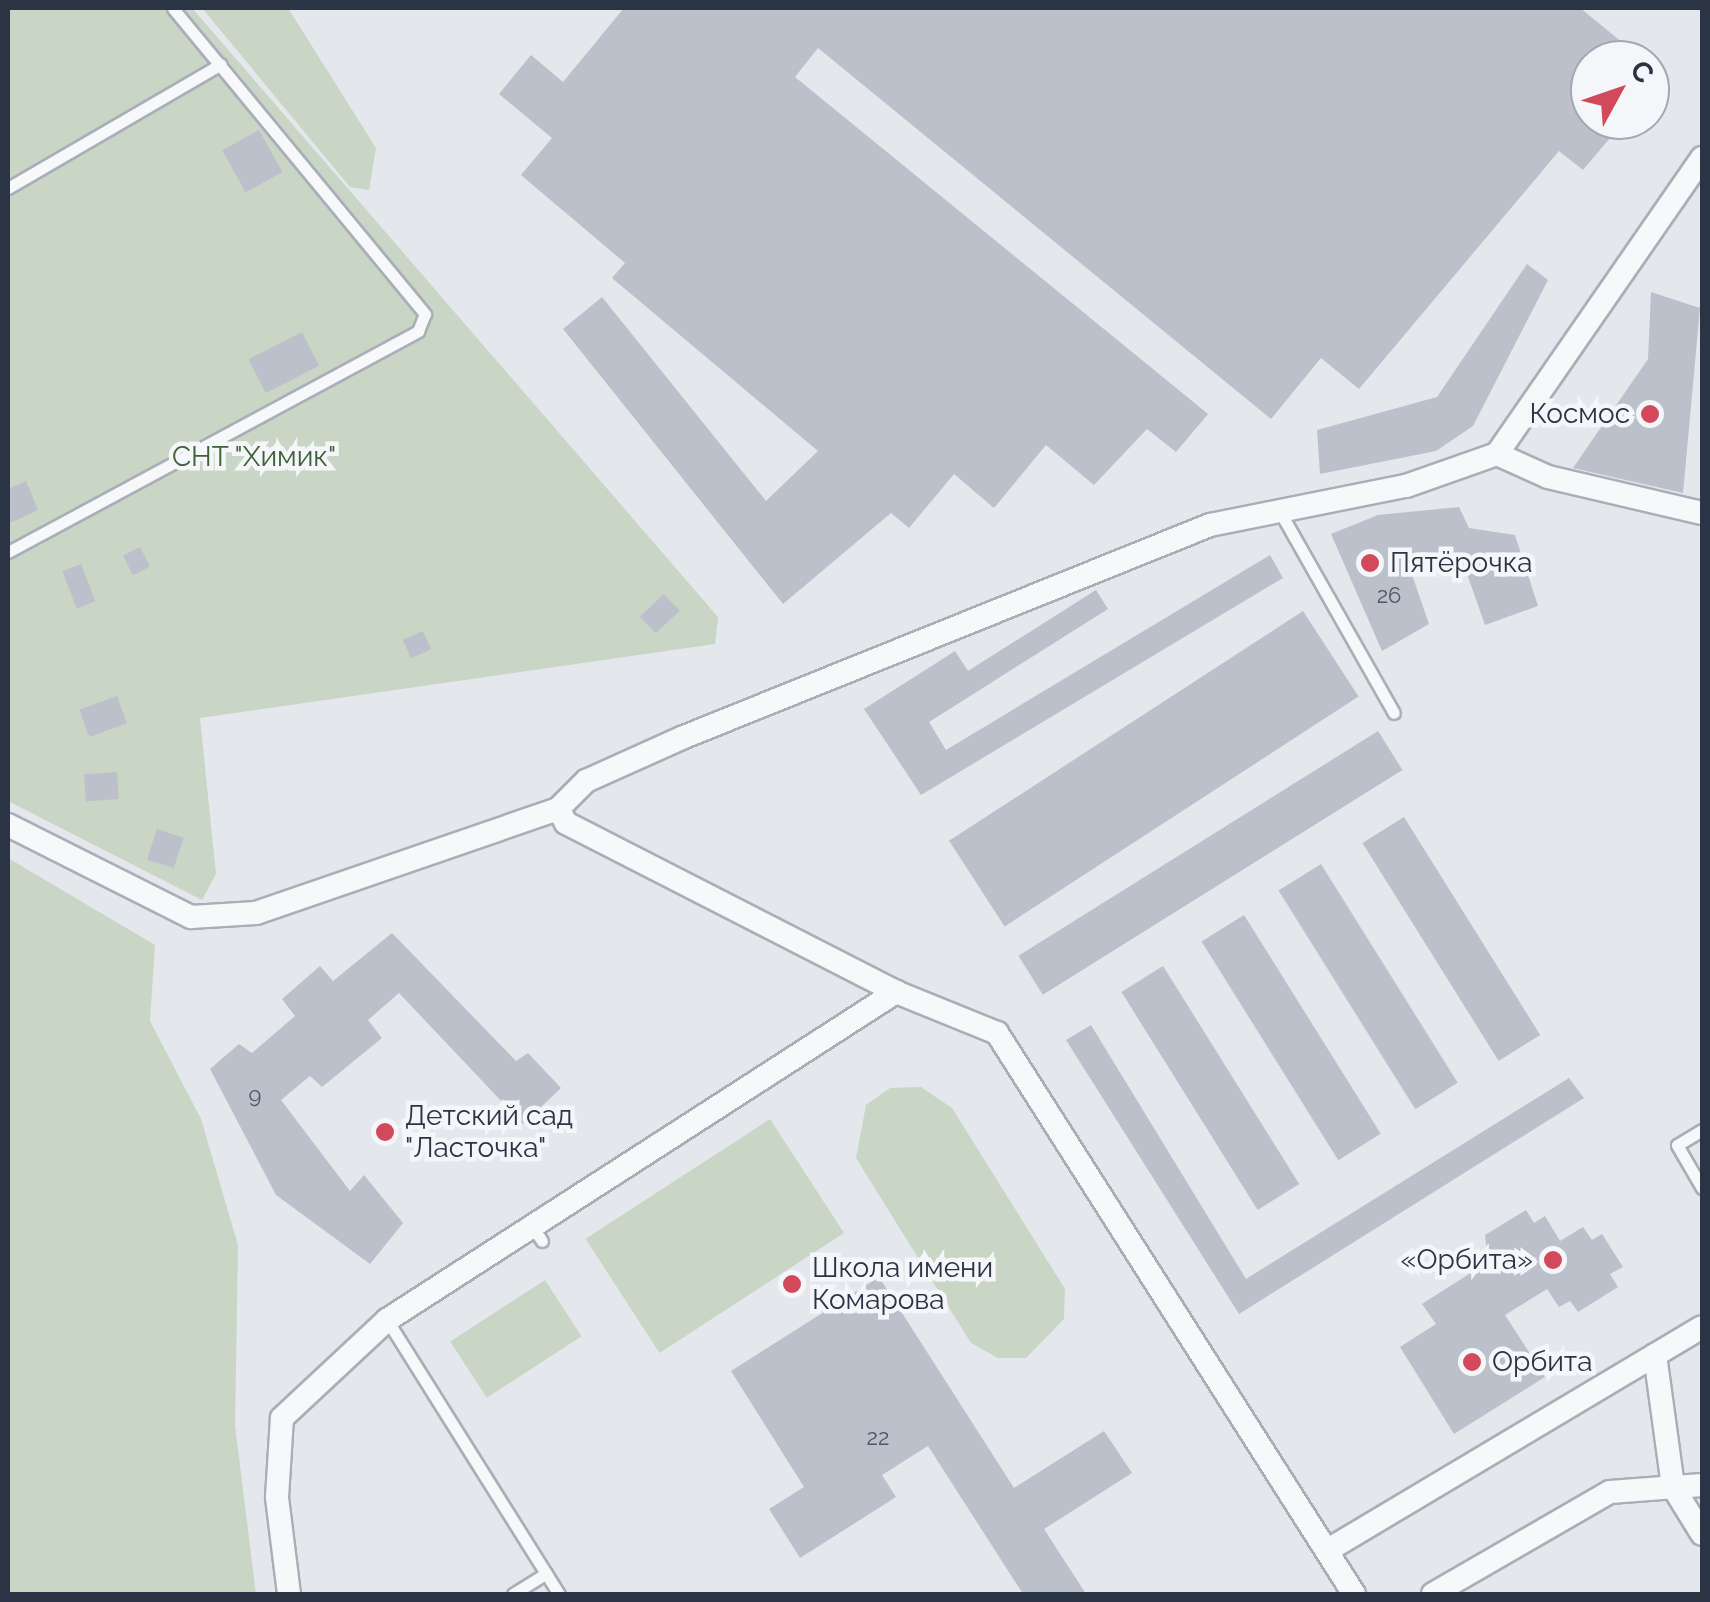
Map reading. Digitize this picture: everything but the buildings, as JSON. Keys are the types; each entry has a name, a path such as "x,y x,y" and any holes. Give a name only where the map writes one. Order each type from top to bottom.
{"street":[{"path":"8,826 192,917 256,913 558,810 586,781 956,622 1210,525 1406,486 1497,454 1702,158"},
{"path":"1497,454 1566,482 1702,513"},
{"path":"558,810 566,823 896,992 997,1032 1354,1594"},
{"path":"289,1594 277,1497 282,1418 387,1320 536,1233 896,992"},
{"path":"1328,1550 1702,1327"},
{"path":"1654,1355 1673,1488 1702,1534"},
{"path":"1432,1594 1575,1507 1610,1492 1702,1485"}],"lane":[{"path":"8,552 418,331 425,314 172,8"},
{"path":"8,188 221,64"},
{"path":"1278,510 1394,713"},
{"path":"1702,1130 1676,1146 1702,1188"},
{"path":"387,1320 506,1498 559,1594"},
{"path":"513,1594 546,1573"}],"green space":[{"name":"СНТ \"Химик\"","path":"8,8 192,8 718,617 715,644 200,718 216,874 202,900 8,801"},
{"path":"202,8 288,8 376,148 369,190 350,187"},
{"path":"8,858 155,945 150,1021 201,1119 238,1245 235,1425 256,1594 8,1594"},
{"path":"921,1087 952,1108 1065,1289 1064,1319 1026,1358 998,1358 971,1343 856,1158 866,1105 890,1088"},
{"path":"770,1119 844,1233 660,1353 585,1239"},
{"path":"545,1280 581,1336 487,1398 450,1342"}],"place":[{"name":"Космос","path":"1650,414"},
{"name":"Пятёрочка","path":"1370,563"},
{"name":"Детский сад \"Ласточка\"","path":"385,1132"},
{"name":"«Орбита»","path":"1553,1260"},
{"name":"Школа имени Комарова","path":"792,1284"},
{"name":"Орбита","path":"1472,1362"}]}
